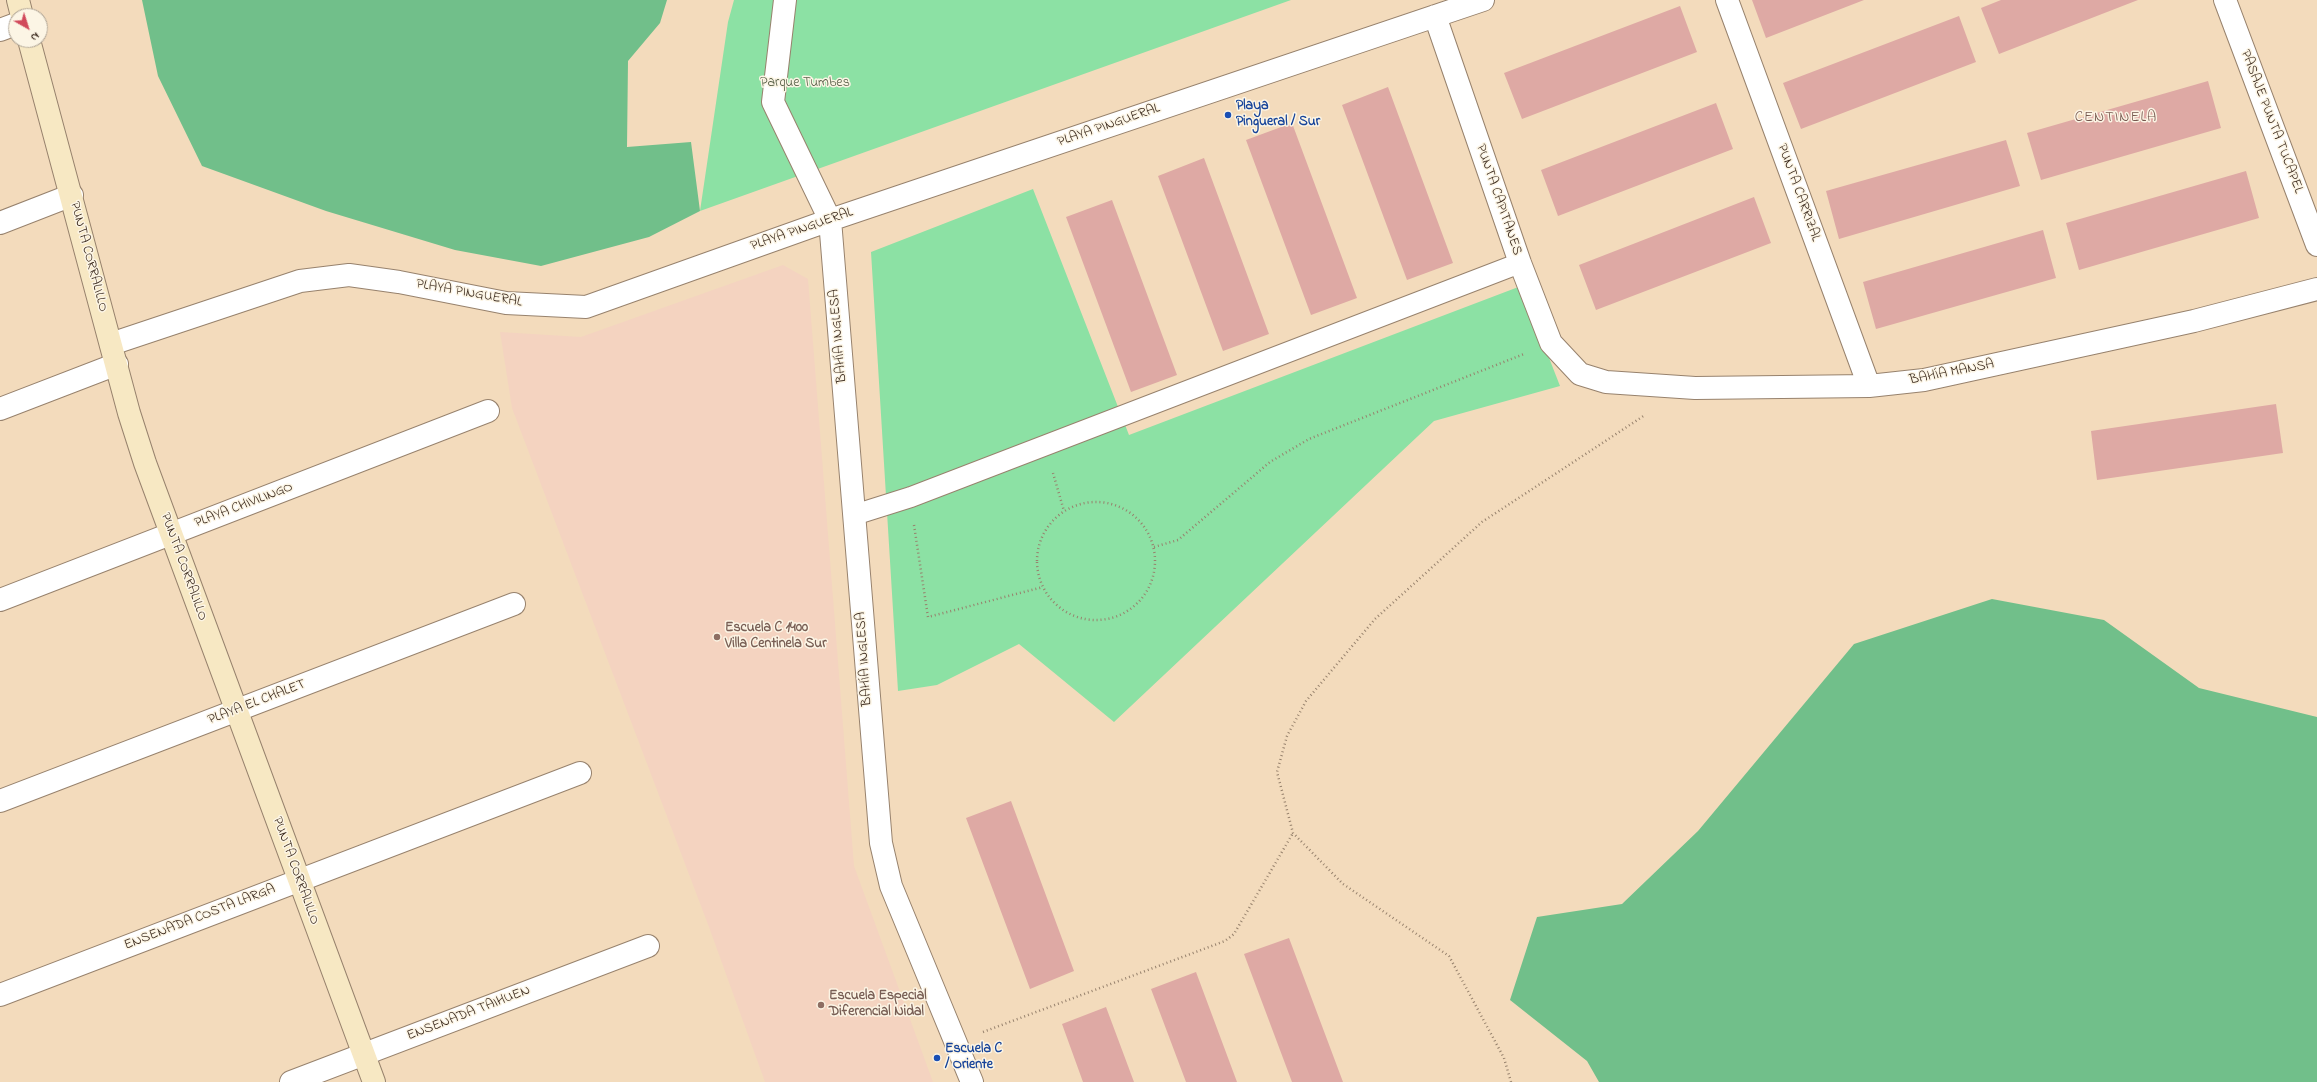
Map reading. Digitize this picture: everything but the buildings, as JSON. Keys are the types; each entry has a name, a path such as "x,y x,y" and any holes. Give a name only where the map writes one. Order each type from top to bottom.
{"street":[{"path":"785,0 773,102 830,220"},
{"name":"PLAYA PINGUERAL","path":"0,409 114,354 300,281 349,275 399,282 506,303 586,307 830,220 1483,0"},
{"name":"PUNTA CARRIZAL","path":"1727,0 1869,386"},
{"name":"PASAJE PUNTA TUCAPEL","path":"2225,0 2317,245"},
{"name":"PUNTA CAPITANES","path":"1435,16 1520,263 1551,343 1580,374"},
{"name":"PUNTA CORRALILLO","path":"31,48 145,463 170,535 374,1082"},
{"path":"0,222 72,195"},
{"name":"BAHÍA INGLESA","path":"830,220 881,843 891,886 972,1082"},
{"name":"BAHÍA MANSA","path":"1580,374 1606,382 1695,388 1869,386 1924,380 2194,321 2317,289"},
{"name":"PLAYA CHIVILINGO","path":"0,600 488,411"},
{"name":"PLAYA EL CHALET","path":"0,801 514,604"},
{"name":"ENSENADA COSTA LARGA","path":"0,995 580,773"},
{"name":"ENSENADA TAIHUEN","path":"290,1082 648,946"}],"lane":[{"path":"854,515 911,497 1520,263"}],"path":[{"path":"1154,547 1178,540 1270,462 1308,439 1551,343"},
{"path":"1511,1082 1504,1058 1449,956 1343,884 1293,833 1278,772 1287,736 1306,701 1375,619 1482,522 1648,414"},
{"path":"1045,446 1064,511"},
{"path":"911,497 928,617 1043,587"},
{"path":"1095,502 1116,505 1126,509 1138,519 1148,532 1154,547 1156,563 1152,579 1146,593 1135,605 1122,614 1104,619 1085,619 1068,613 1053,602 1043,587 1038,569 1038,551 1043,535 1052,522 1064,511 1078,504 1095,502"},
{"path":"956,1042 1225,941 1234,934 1293,833"}],"shaded area":[{"name":"Escuela C 1400 Villa Centinela Sur","path":"783,265 808,279 854,866 933,1082 765,1082 709,927 512,408 500,332 581,337"}],"green space":[{"path":"142,0 667,0 660,23 628,61 627,147 691,142 700,211 649,237 541,266 455,250 326,211 202,166 158,76"},
{"name":"Parque Tumbes","path":"734,0 1291,0 700,211 728,22"},
{"path":"1033,189 1129,435 1521,286 1560,386 1434,421 1114,722 1019,644 937,685 898,691 871,252"},
{"path":"1992,599 2104,620 2199,688 2317,717 2317,1082 1599,1082 1587,1061 1510,1000 1537,917 1622,904 1698,831 1854,644"}],"place":[{"name":"Playa Pingueral / Sur","path":"1228,115"},
{"name":"Escuela C 1400 Villa Centinela Sur","path":"717,637"},
{"name":"Escuela Especial Diferencial Nidal","path":"821,1005"},
{"name":"Escuela C / Oriente","path":"937,1058"}],"district":[{"name":"CENTINELA","path":"2116,119"}]}
